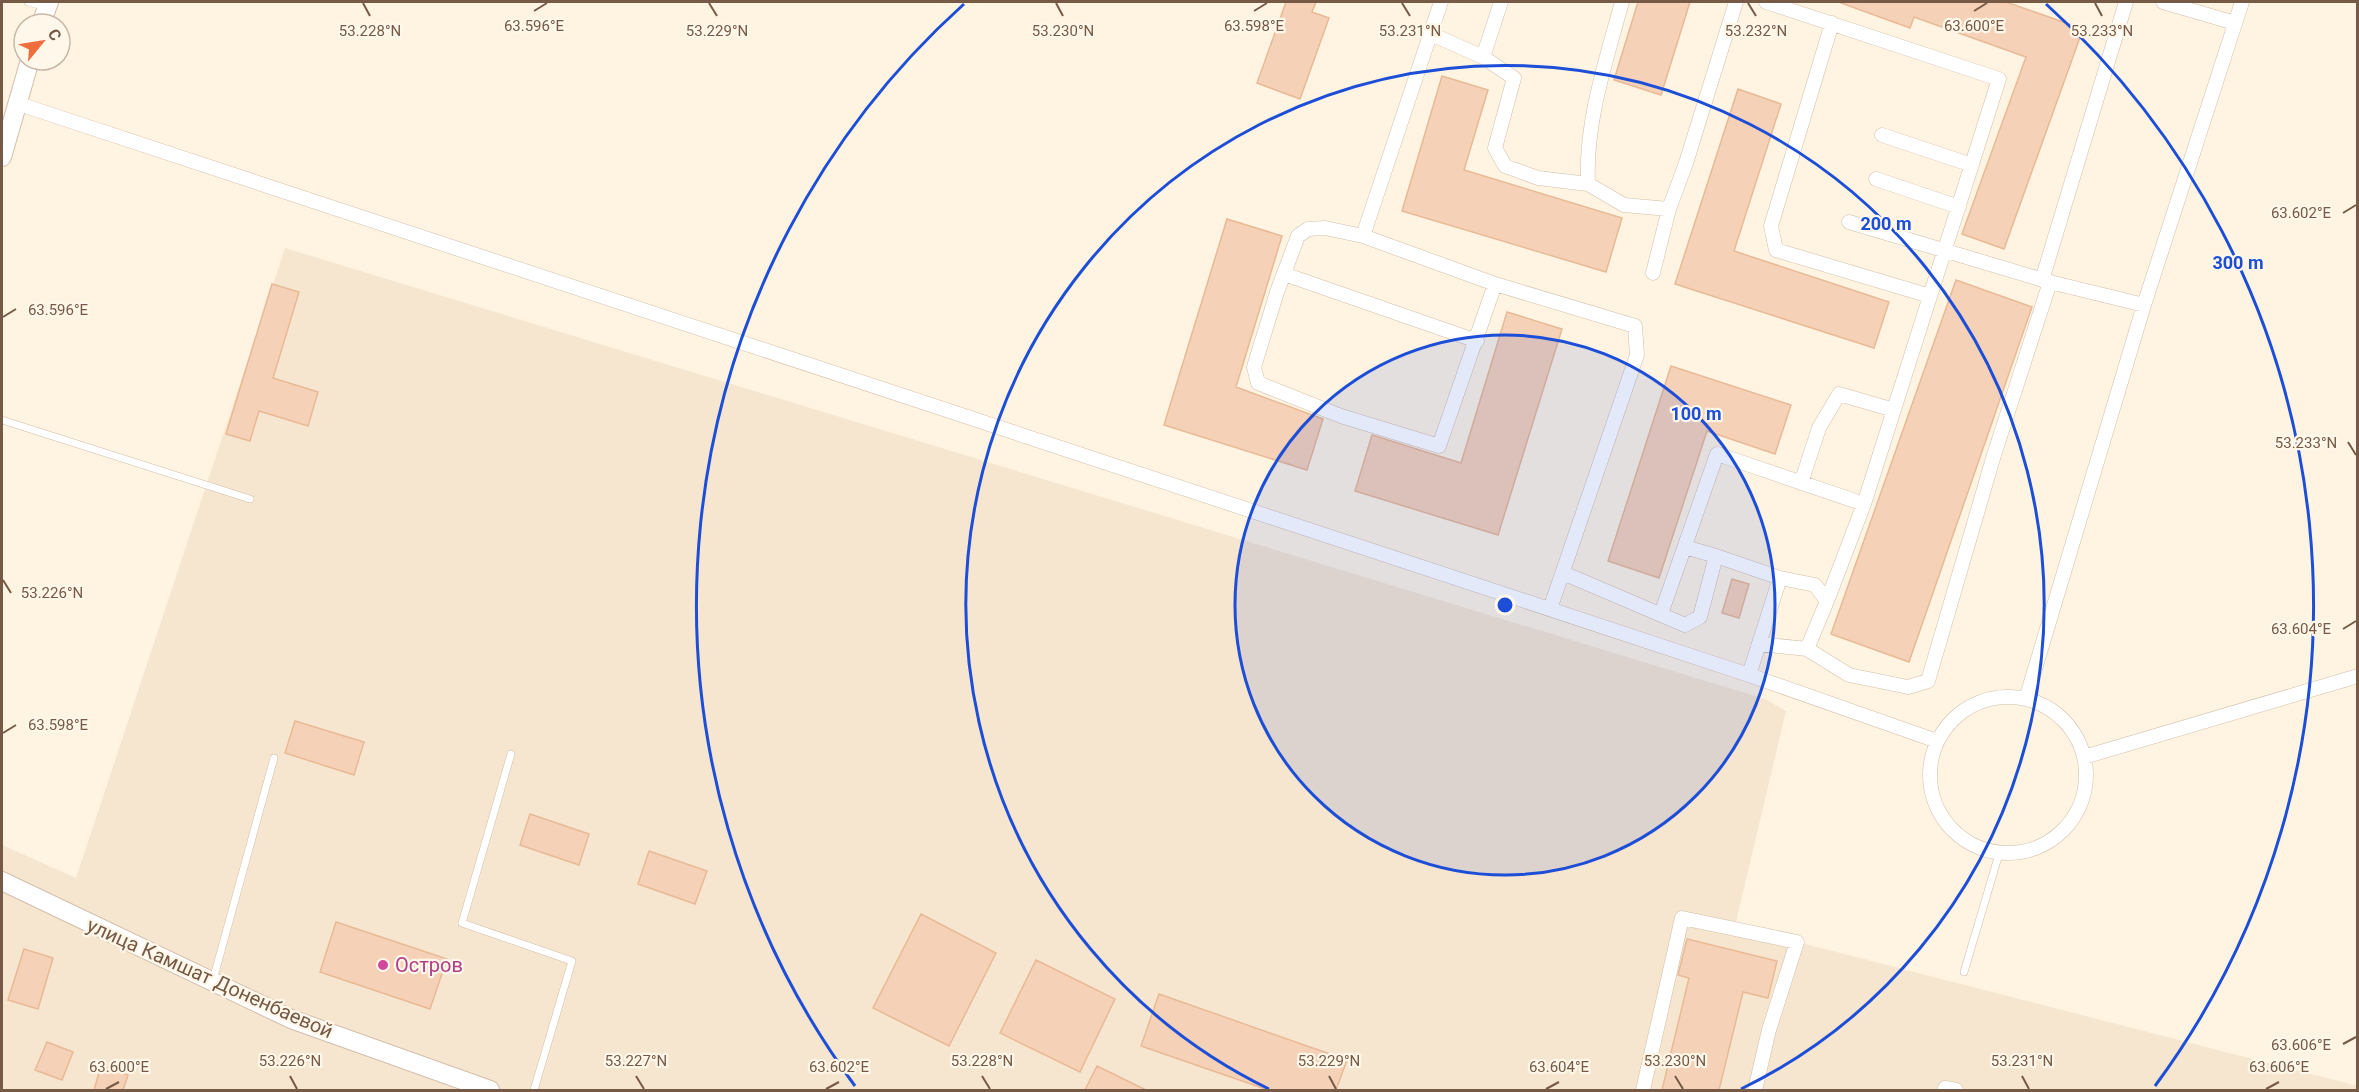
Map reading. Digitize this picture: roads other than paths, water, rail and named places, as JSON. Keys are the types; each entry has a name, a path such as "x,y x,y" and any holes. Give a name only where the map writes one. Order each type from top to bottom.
{"street":[{"path":"1363,236 1442,2"},
{"path":"1483,57 1501,2"},
{"path":"1588,184 1586,157 1601,80 1622,2"},
{"path":"1653,273 1669,208 1686,163 1736,2"},
{"path":"1766,2 1999,79 1864,504 1807,649"},
{"path":"1760,644 1807,649 1849,675 1908,687 1928,681 2126,2"},
{"path":"2163,2 2235,23"},
{"path":"2026,699 2144,305 2242,2"},
{"path":"1832,23 1771,226 1776,250 1930,296"},
{"path":"1431,33 1483,57 1514,78 1495,148 1505,166 1538,178 1588,184 1624,206 1669,208"},
{"path":"2,157 26,72"},
{"path":"16,103 1749,675 1937,741"},
{"path":"1882,135 1972,165"},
{"path":"1876,179 1959,207"},
{"path":"1849,222 2046,281 2144,305"},
{"path":"1495,284 1439,446 1341,416 1258,383 1254,367 1298,236 1308,229 1325,228 1363,236 1495,284 1635,326 1637,355 1550,609"},
{"path":"1284,274 1477,341"},
{"path":"1801,483 1819,428 1839,394 1894,410"},
{"path":"1661,614 1717,454 1864,504"},
{"path":"1684,547 1780,578 1815,585 1827,601"},
{"path":"1563,573 1685,625 1700,617 1716,556"},
{"path":"1749,675 1780,578"},
{"path":"2084,757 2358,676"},
{"path":"2005,697 2026,699 2046,706 2064,720 2077,737 2084,757 2086,779 2083,800 2073,819 2059,836 2041,847 2020,854 1999,854 1975,847 1954,833 1939,813 1930,790 1930,765 1937,741 1949,723 1965,709 1984,700 2005,697"},
{"name":"улица Камшат Доненбаевой","path":"2,881 291,1019 490,1090"},
{"path":"1643,1090 1682,918 1797,942 1769,1030 1755,1090"}],"lane":[{"path":"28,2 46,11"},
{"path":"2,420 250,499"},
{"path":"511,754 462,923 572,962 534,1090"},
{"path":"213,982 274,758"},
{"path":"1964,972 1999,854"}],"place":[{"name":"Остров","path":"383,965"}]}
